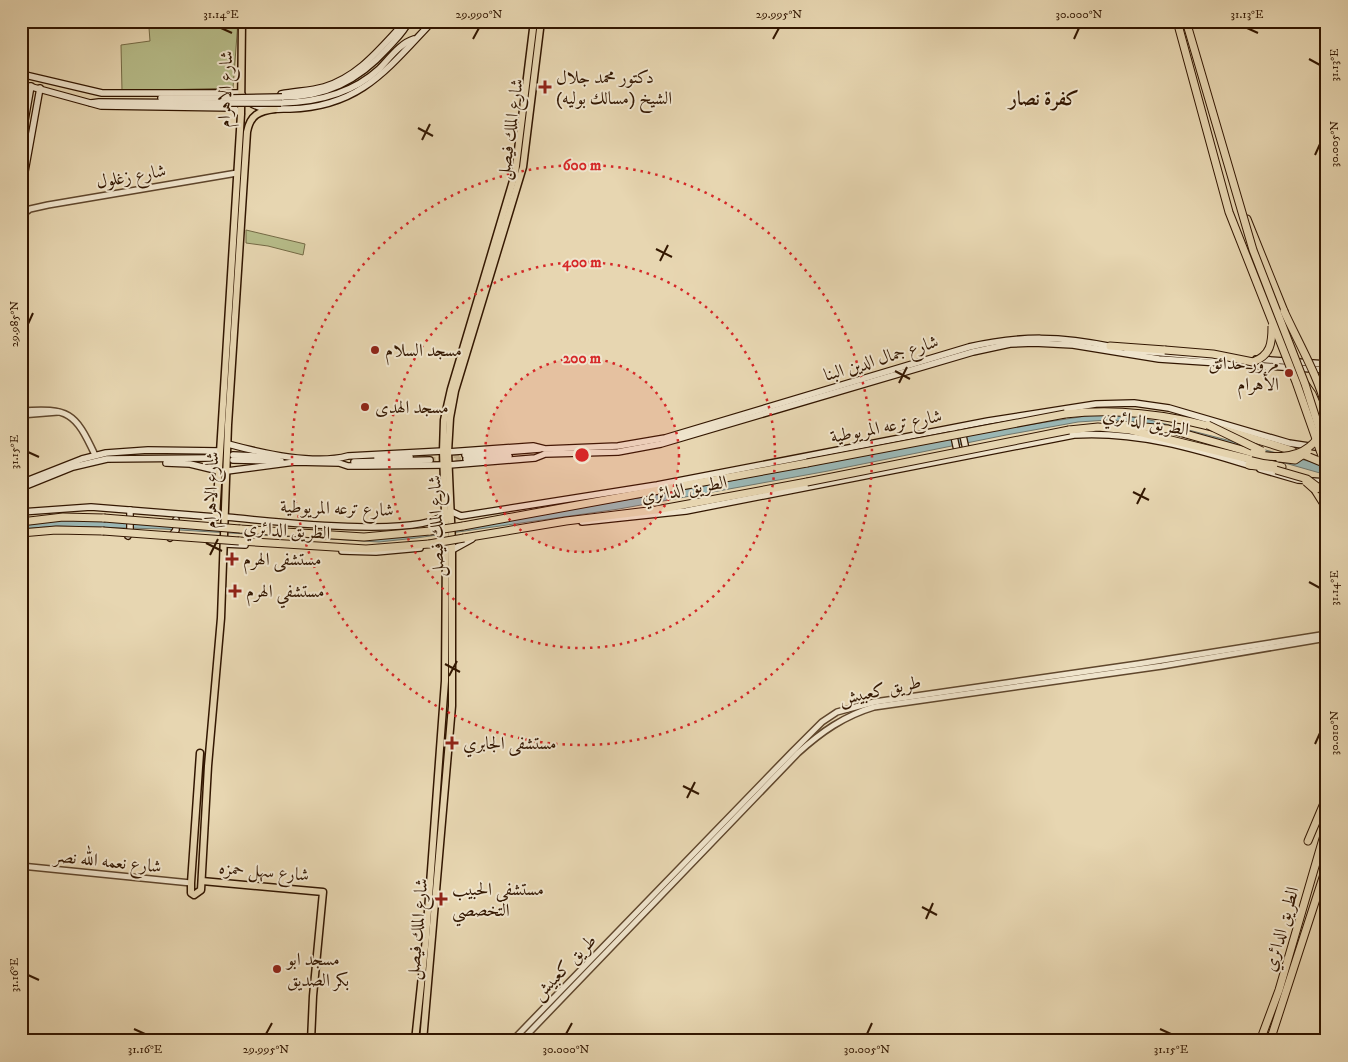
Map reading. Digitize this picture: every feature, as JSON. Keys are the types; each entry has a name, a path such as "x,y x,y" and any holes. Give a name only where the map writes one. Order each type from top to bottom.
{"highway":[{"path":"1177,21 1225,200 1310,420 1327,470"},
{"path":"1186,21 1253,250 1305,384 1327,453"},
{"path":"1105,427 1123,425 1154,427 1274,456 1302,451 1311,445 1320,434 1325,417 1323,398 1236,197"},
{"path":"1110,346 1218,355 1253,362 1269,352 1272,340 1271,320"},
{"path":"1305,384 1312,394 1327,429"},
{"name":"الطريق الدائري","path":"21,522 63,517 91,517 333,537 392,536 568,508 1066,414 1120,410 1156,414 1208,426 1293,450 1327,464"},
{"path":"1208,426 1245,444 1290,460 1304,455 1310,447 1312,437 1310,420"},
{"name":"الطريق الدائري","path":"21,534 79,530 333,548 398,548 566,521 684,506 1069,430 1105,427 1167,438 1282,467 1309,484 1327,509"},
{"path":"1249,465 1307,479 1327,494"},
{"path":"1308,842 1327,796"},
{"name":"الطريق الدائري","path":"1260,1041 1279,990 1327,825"},
{"name":"الطريق الدائري","path":"1270,1041 1294,972 1327,865"}],"main road":[{"name":"شارع الاهرام","path":"216,517 230,272 242,114 239,93 242,21"},
{"path":"278,109 278,100 282,94 324,87 353,74 375,55 408,21"},
{"path":"21,74 87,92 98,97 288,97 312,95 341,86 363,72 378,59 408,21"},
{"path":"87,92 116,94 239,93 256,107 278,109 318,106 348,97 374,81 433,21"},
{"name":"شارع الملك فيصل","path":"492,263 518,162 534,21"},
{"name":"شارع الملك فيصل","path":"415,1041 451,726 454,651 442,452 455,391 524,159 541,21"},
{"path":"89,104 99,102 259,103 316,100 341,93 360,83 377,71 407,41 416,38"},
{"path":"21,84 40,88 89,104 112,107 234,108 242,114"},
{"path":"21,143 31,86"},
{"path":"22,280 23,183 40,88"},
{"path":"234,108 239,100 239,93"},
{"path":"29,99 34,98 38,101"},
{"name":"شارع الاهرام","path":"191,883 191,893 196,895 201,890 202,881 221,618 228,444 248,124 260,111 278,109"},
{"path":"232,258 234,260 240,258"},
{"path":"230,272 239,273"},
{"name":"شارع جمال الدين البنا","path":"773,409 801,397 1000,340 1047,337 1189,357 1327,364"},
{"name":"شارع جمال الدين البنا","path":"340,460 366,466 443,465 534,458 545,452 645,442 773,409 796,406 974,352 1022,343 1073,346 1151,358 1327,370"},
{"path":"796,406 793,403 801,397"},
{"name":"شارع ترعه المريوطية","path":"226,517 373,527 434,521 447,512 461,516 1071,406 1134,403 1187,412 1289,443 1327,448"},
{"path":"961,426 967,455"},
{"path":"953,428 958,457"},
{"path":"225,543 361,552 449,546 467,540 568,523 686,511 1062,436 1103,434 1138,436 1249,465 1283,476 1327,482"},
{"path":"228,444 295,459"},
{"name":"شارع جمال الدين البنا","path":"340,460 348,456 533,446 545,452"},
{"path":"21,488 73,467 96,461 138,455 148,450 220,450"},
{"path":"21,483 95,455 117,452 138,455 210,456"},
{"path":"442,452 443,465"},
{"path":"466,457 545,452"},
{"path":"138,455 149,461 190,464 219,471"},
{"path":"233,458 430,459"},
{"path":"227,472 295,459"},
{"path":"21,512 67,507 216,517"},
{"path":"128,536 133,511"},
{"path":"133,511 135,536"},
{"path":"21,534 56,531 172,538 176,527 174,514"},
{"name":"شارع الملك فيصل","path":"423,1041 446,667 449,546"},
{"path":"442,725 451,726"},
{"path":"191,883 200,753"},
{"path":"194,834 204,834"},
{"name":"شارع سهل حمزه","path":"202,881 323,892 313,996 311,1041"}],"street":[{"name":"شارع زغلول","path":"22,215 30,209 198,178 237,173"},
{"path":"22,205 30,209"},
{"path":"21,410 58,412 70,415 78,422 95,455"},
{"path":"21,415 58,412"},
{"name":"طريق كعبيش","path":"1175,661 1327,634"},
{"name":"طريق كعبيش","path":"521,1041 812,740 854,713 874,707 990,688 1327,638"},
{"name":"طريق كعبيش","path":"512,1041 822,722 837,712 874,702 990,688"},
{"path":"837,712 842,720"},
{"name":"شارع نعمه الله نصر","path":"21,866 191,883"}],"green space":[{"path":"206,21 238,21 233,88 122,91 121,45 150,41 149,28"},
{"path":"246,230 305,244 303,255 268,246 246,243"}],"water":[{"path":"1127,414 1327,466 1327,475 1162,428 1133,422 1108,420 1078,422 1006,435 828,471 619,509 379,542 163,529 58,526 21,529 21,520 40,517 381,536 652,496 994,430 1093,415"}],"tunnel":[{"path":"210,454 223,455"},
{"path":"445,456 465,455"},
{"path":"430,460 466,459"}],"place":[{"name":"دكتور محمد جلال الشيخ (مسالك بوليه)","path":"545,87"},
{"name":"مسجد السلام","path":"375,350"},
{"name":"مرور حدائق الأهرام","path":"1289,373"},
{"name":"مسجد الهدى","path":"365,407"},
{"name":"مستشفى الهرم","path":"232,559"},
{"name":"مستشفي الهرم","path":"235,591"},
{"name":"مستشفى الجابري","path":"452,743"},
{"name":"مستشفى الحبيب التخصصي","path":"441,899"},
{"name":"مسجد ابو بكر الصديق","path":"277,969"}],"district":[{"name":"كفرة نصار","path":"1044,98"}]}
